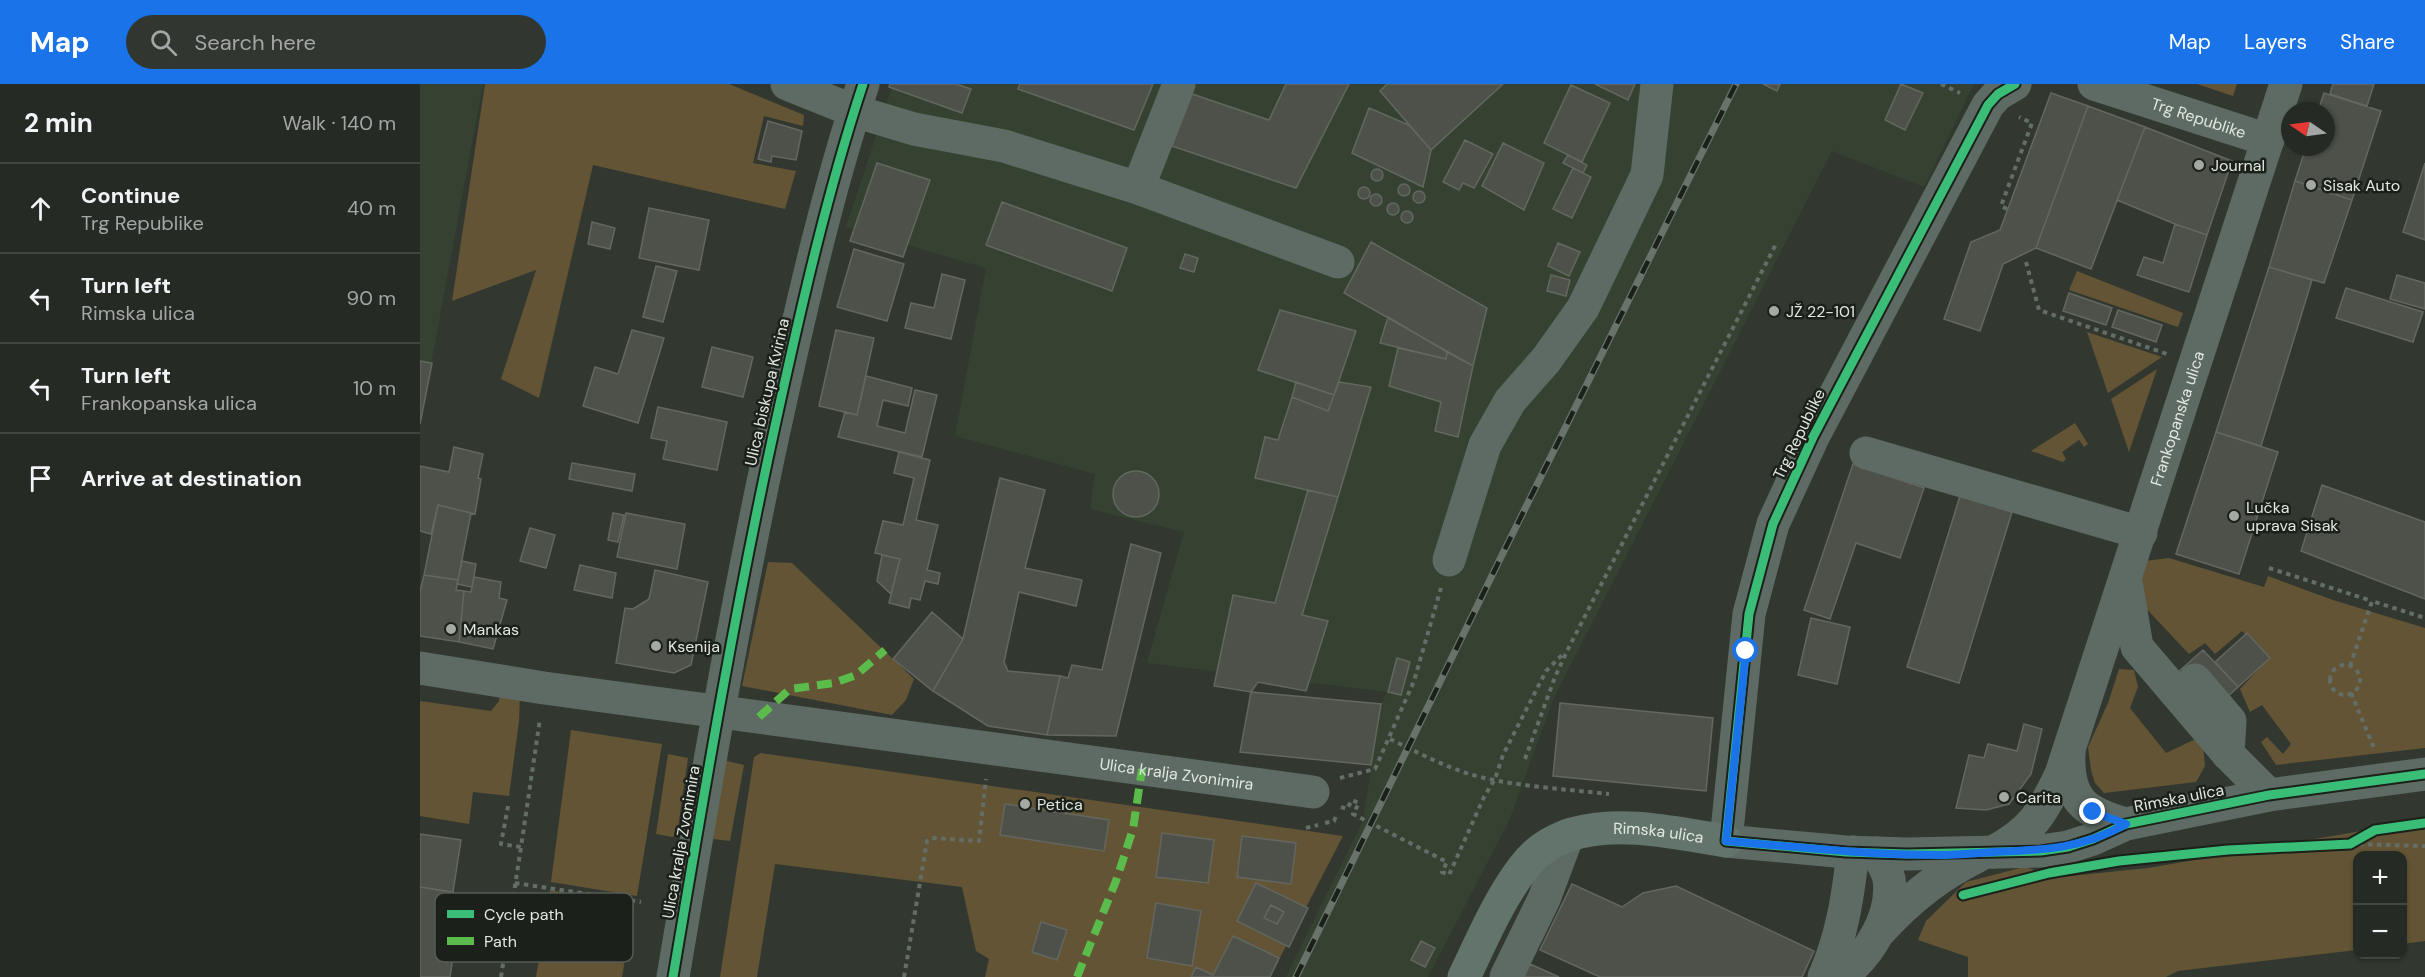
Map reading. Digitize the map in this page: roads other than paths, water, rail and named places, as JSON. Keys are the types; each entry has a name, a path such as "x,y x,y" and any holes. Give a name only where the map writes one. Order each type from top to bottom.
{"main road":[{"name":"Rimska ulica","path":"1464,977 1505,893 1524,866 1544,846 1568,835 1591,830 1617,829 1683,834 1726,841"}],"street":[{"path":"787,84 859,98 914,129 1004,146 1138,188 1338,262"},
{"path":"1138,188 1179,84"},
{"path":"1449,560 1485,445 1510,401 1546,360 1582,308 1647,175 1657,84"},
{"name":"Trg Republike","path":"1726,841 1749,614 1773,524 1813,437 1988,105 1998,94 2015,84"},
{"name":"Trg Republike","path":"2094,84 2268,140"},
{"name":"Frankopanska ulica","path":"1878,932 1905,904 1947,872 2014,840 2039,817 2061,774 2127,592 2141,533 2286,84"},
{"name":"Ulica biskupa Kvirina","path":"719,712 752,530 795,333 826,211 859,98"},
{"path":"1866,453 2141,533"},
{"path":"2127,592 2137,647 2228,754 2269,795"},
{"name":"Ulica kralja Zvonimira","path":"420,668 544,688 1313,792"},
{"name":"Ulica kralja Zvonimira","path":"673,977 719,712"},
{"name":"Frankopanska ulica","path":"2069,753 2068,775 2072,788 2083,805 2105,818 2126,824"},
{"name":"Rimska ulica","path":"1726,841 1865,852 1939,855 2041,851 2068,847 2109,833 2126,824 2269,795 2425,774"},
{"path":"1506,977 1544,899 1568,835"},
{"path":"1824,977 1835,953 1865,852 1888,876 1889,892 1878,932 1865,953 1840,977"}],"railway":[{"path":"1296,977 1736,84"}],"place":[{"name":"Journal","path":"2199,165"},
{"name":"Sisak Auto","path":"2311,185"},
{"name":"JŽ 22-101","path":"1774,311"},
{"name":"Lučka uprava Sisak","path":"2234,516"},
{"name":"Mankas","path":"451,629"},
{"name":"Ksenija","path":"656,646"},
{"name":"Carita","path":"2004,797"},
{"name":"Petica","path":"1025,804"}]}
